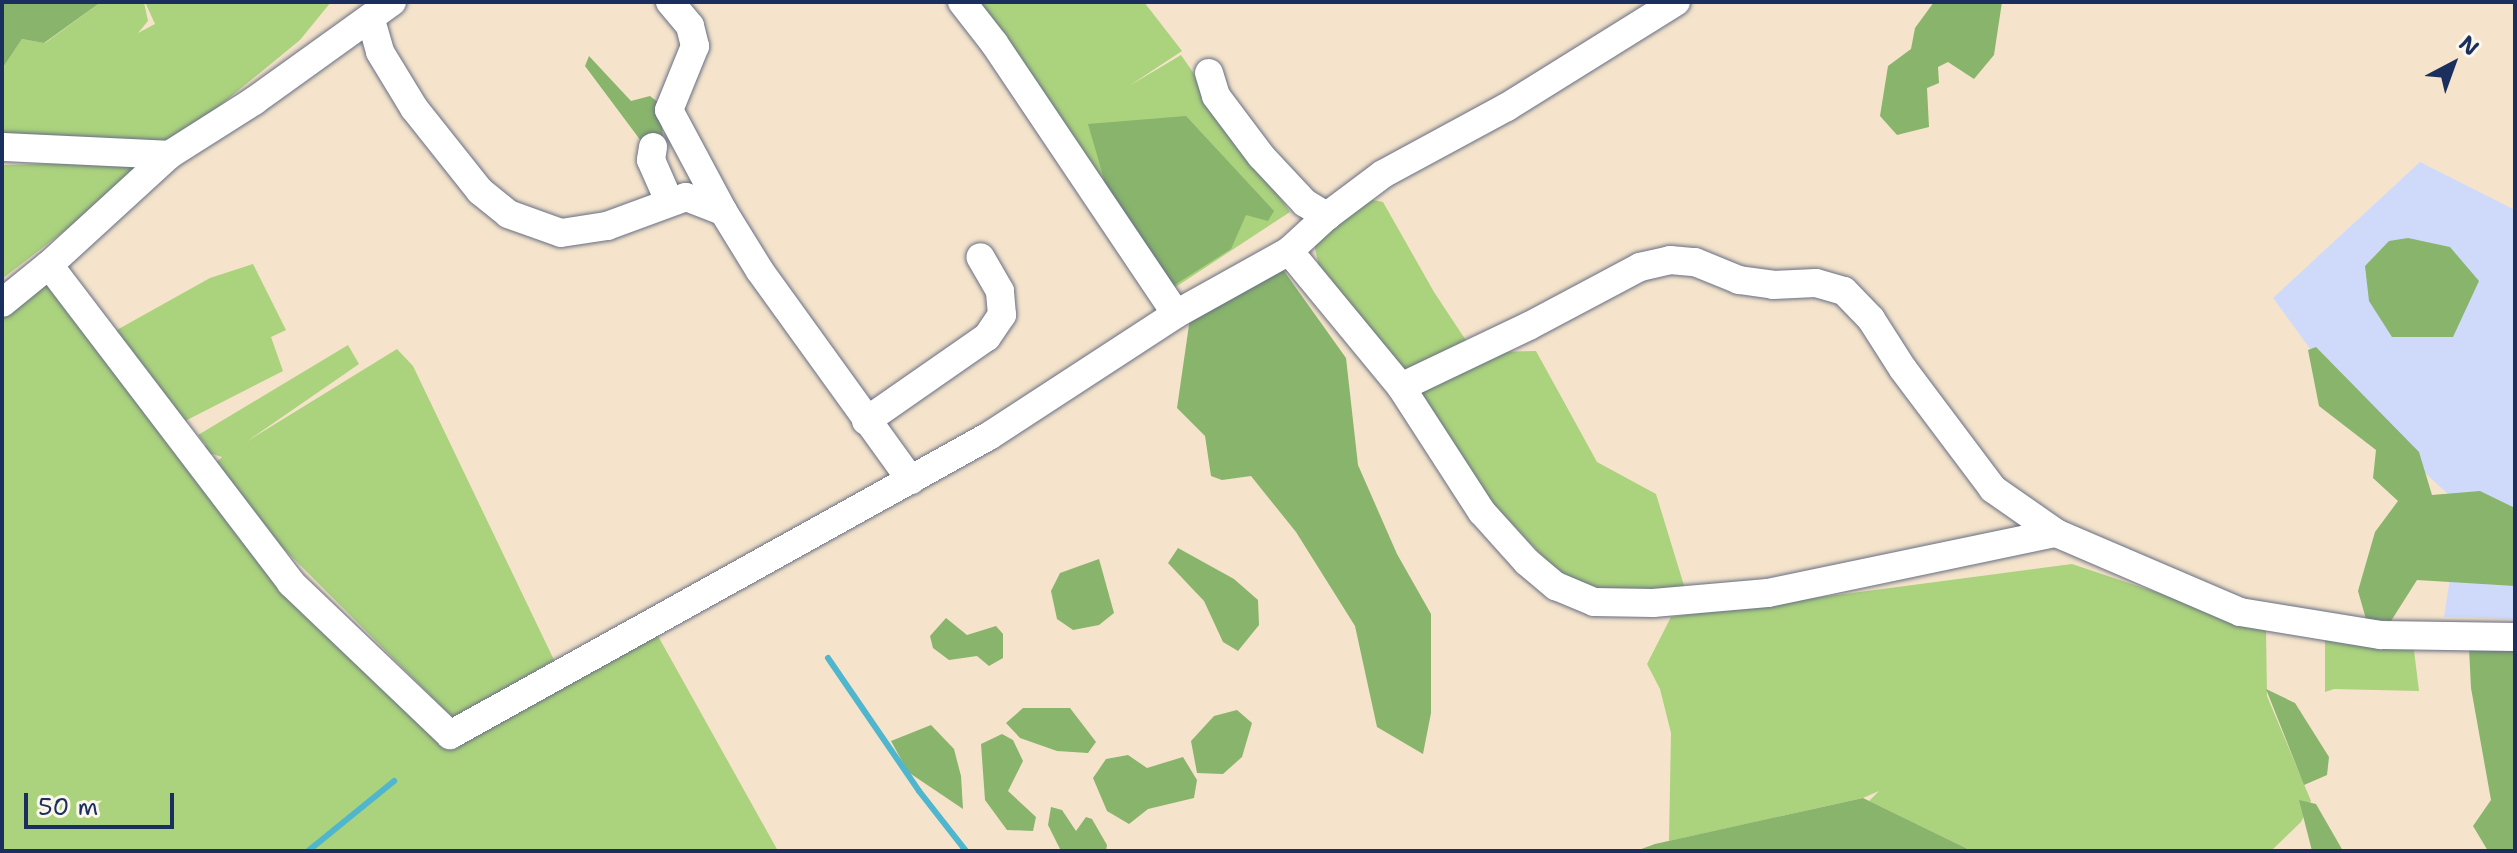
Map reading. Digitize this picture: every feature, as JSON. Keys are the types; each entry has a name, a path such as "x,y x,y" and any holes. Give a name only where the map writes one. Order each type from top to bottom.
{"street":[{"path":"670,2 690,26 695,46 669,110 723,211 760,271 911,480"},
{"path":"962,2 994,43 1176,314"},
{"path":"49,265 291,583 450,735 911,480 1056,394 1176,314 1289,251 1327,216 1383,174 1507,107 1666,4"},
{"path":"382,11 380,52 414,108 480,191 508,214 561,233 607,226 686,197 699,199 723,211"},
{"path":"2,303 49,265 169,155 254,101 382,11"},
{"path":"1209,73 1216,96 1261,156 1305,203 1327,216"},
{"path":"2,147 169,155"},
{"path":"653,147 651,160 669,201"},
{"path":"1289,251 1401,387 1482,512 1518,552 1556,586 1594,602 1653,603 1768,593 2056,533"},
{"path":"866,421 987,337 1002,315 1000,291 980,257"},
{"path":"1401,387 1529,326 1640,267 1670,260 1695,262 1739,280 1773,285 1816,283 1844,291 1871,319 1912,382 1993,489 2056,533 2240,612 2381,635 2515,637"}],"shaded area":[{"path":"2420,162 2515,210 2515,619 2444,617 2461,506 2351,405 2273,298"}],"green space":[{"path":"2,2 101,2 44,43 22,39 2,69"},
{"path":"101,2 144,2 148,21 138,33 155,24 145,2 331,2 300,40 168,148 2,150 2,69 22,39 45,43"},
{"path":"962,2 1144,2 1182,51 1129,86 1181,55 1290,212 1168,292"},
{"path":"1934,2 2002,2 1994,55 1974,79 1948,62 1938,67 1939,83 1927,88 1929,127 1897,135 1880,116 1888,66 1911,49 1915,28"},
{"path":"589,56 631,101 650,96 659,103 663,136 641,141 585,66"},
{"path":"1186,116 1274,211 1268,221 1246,215 1231,249 1173,286 1113,210 1088,124"},
{"path":"154,161 46,245 2,279 2,165"},
{"path":"1373,200 1383,202 1434,292 1467,342 1492,352 1536,351 1597,462 1656,494 1686,592 1595,589 1564,579 1464,473 1321,276 1313,239 1324,228"},
{"path":"2408,238 2450,247 2479,281 2453,337 2392,337 2369,301 2365,266 2389,241"},
{"path":"253,264 286,330 271,337 283,371 187,420 183,427 106,336 210,278"},
{"path":"1279,264 1346,358 1358,465 1397,554 1431,614 1431,713 1423,754 1377,727 1355,626 1296,532 1251,476 1222,480 1211,476 1205,436 1177,408 1190,318"},
{"path":"39,273 198,482 453,746 658,636 778,851 2,851 2,311"},
{"path":"348,345 359,364 246,442 397,349 413,366 554,660 458,718 453,718 236,501 211,467 222,457 200,450 206,445 198,435"},
{"path":"2316,347 2419,452 2432,495 2480,491 2515,508 2515,586 2417,580 2391,621 2366,619 2358,591 2375,532 2398,501 2373,478 2376,450 2319,406 2308,350"},
{"path":"1178,548 1234,579 1258,600 1259,625 1238,651 1223,642 1204,601 1168,563"},
{"path":"1099,559 1114,613 1099,625 1073,630 1057,619 1051,591 1060,573"},
{"path":"2072,564 2266,629 2267,696 2311,801 2301,822 2271,851 1972,851 1869,801 1879,791 1863,798 1669,841 1671,733 1660,689 1647,664 1671,617"},
{"path":"946,618 967,635 996,626 1003,634 1003,658 989,666 977,656 949,660 933,648 930,636"},
{"path":"2325,637 2413,642 2419,691 2334,689 2325,692"},
{"path":"2469,648 2515,649 2515,851 2488,851 2473,826 2491,800 2471,688"},
{"path":"2266,689 2295,703 2329,757 2327,775 2304,785"},
{"path":"1023,708 1070,708 1096,742 1088,753 1057,751 1020,738 1006,723"},
{"path":"1237,710 1252,723 1242,757 1223,774 1197,773 1191,741 1214,716"},
{"path":"931,725 954,749 961,776 963,809 908,772 891,741"},
{"path":"1002,734 1013,740 1023,761 1008,791 1036,817 1033,831 1007,830 985,800 981,744"},
{"path":"1128,755 1147,768 1183,757 1197,780 1194,798 1148,809 1129,824 1107,811 1093,778 1106,759"},
{"path":"1863,798 1972,851 1636,851 1655,844"},
{"path":"2299,800 2316,804 2343,851 2312,851"},
{"path":"1051,807 1062,810 1076,831 1086,817 1092,819 1107,845 1106,851 1060,849 1048,825"}],"waterway":[{"path":"828,658 919,791 966,851"},
{"path":"308,851 394,781"}]}
